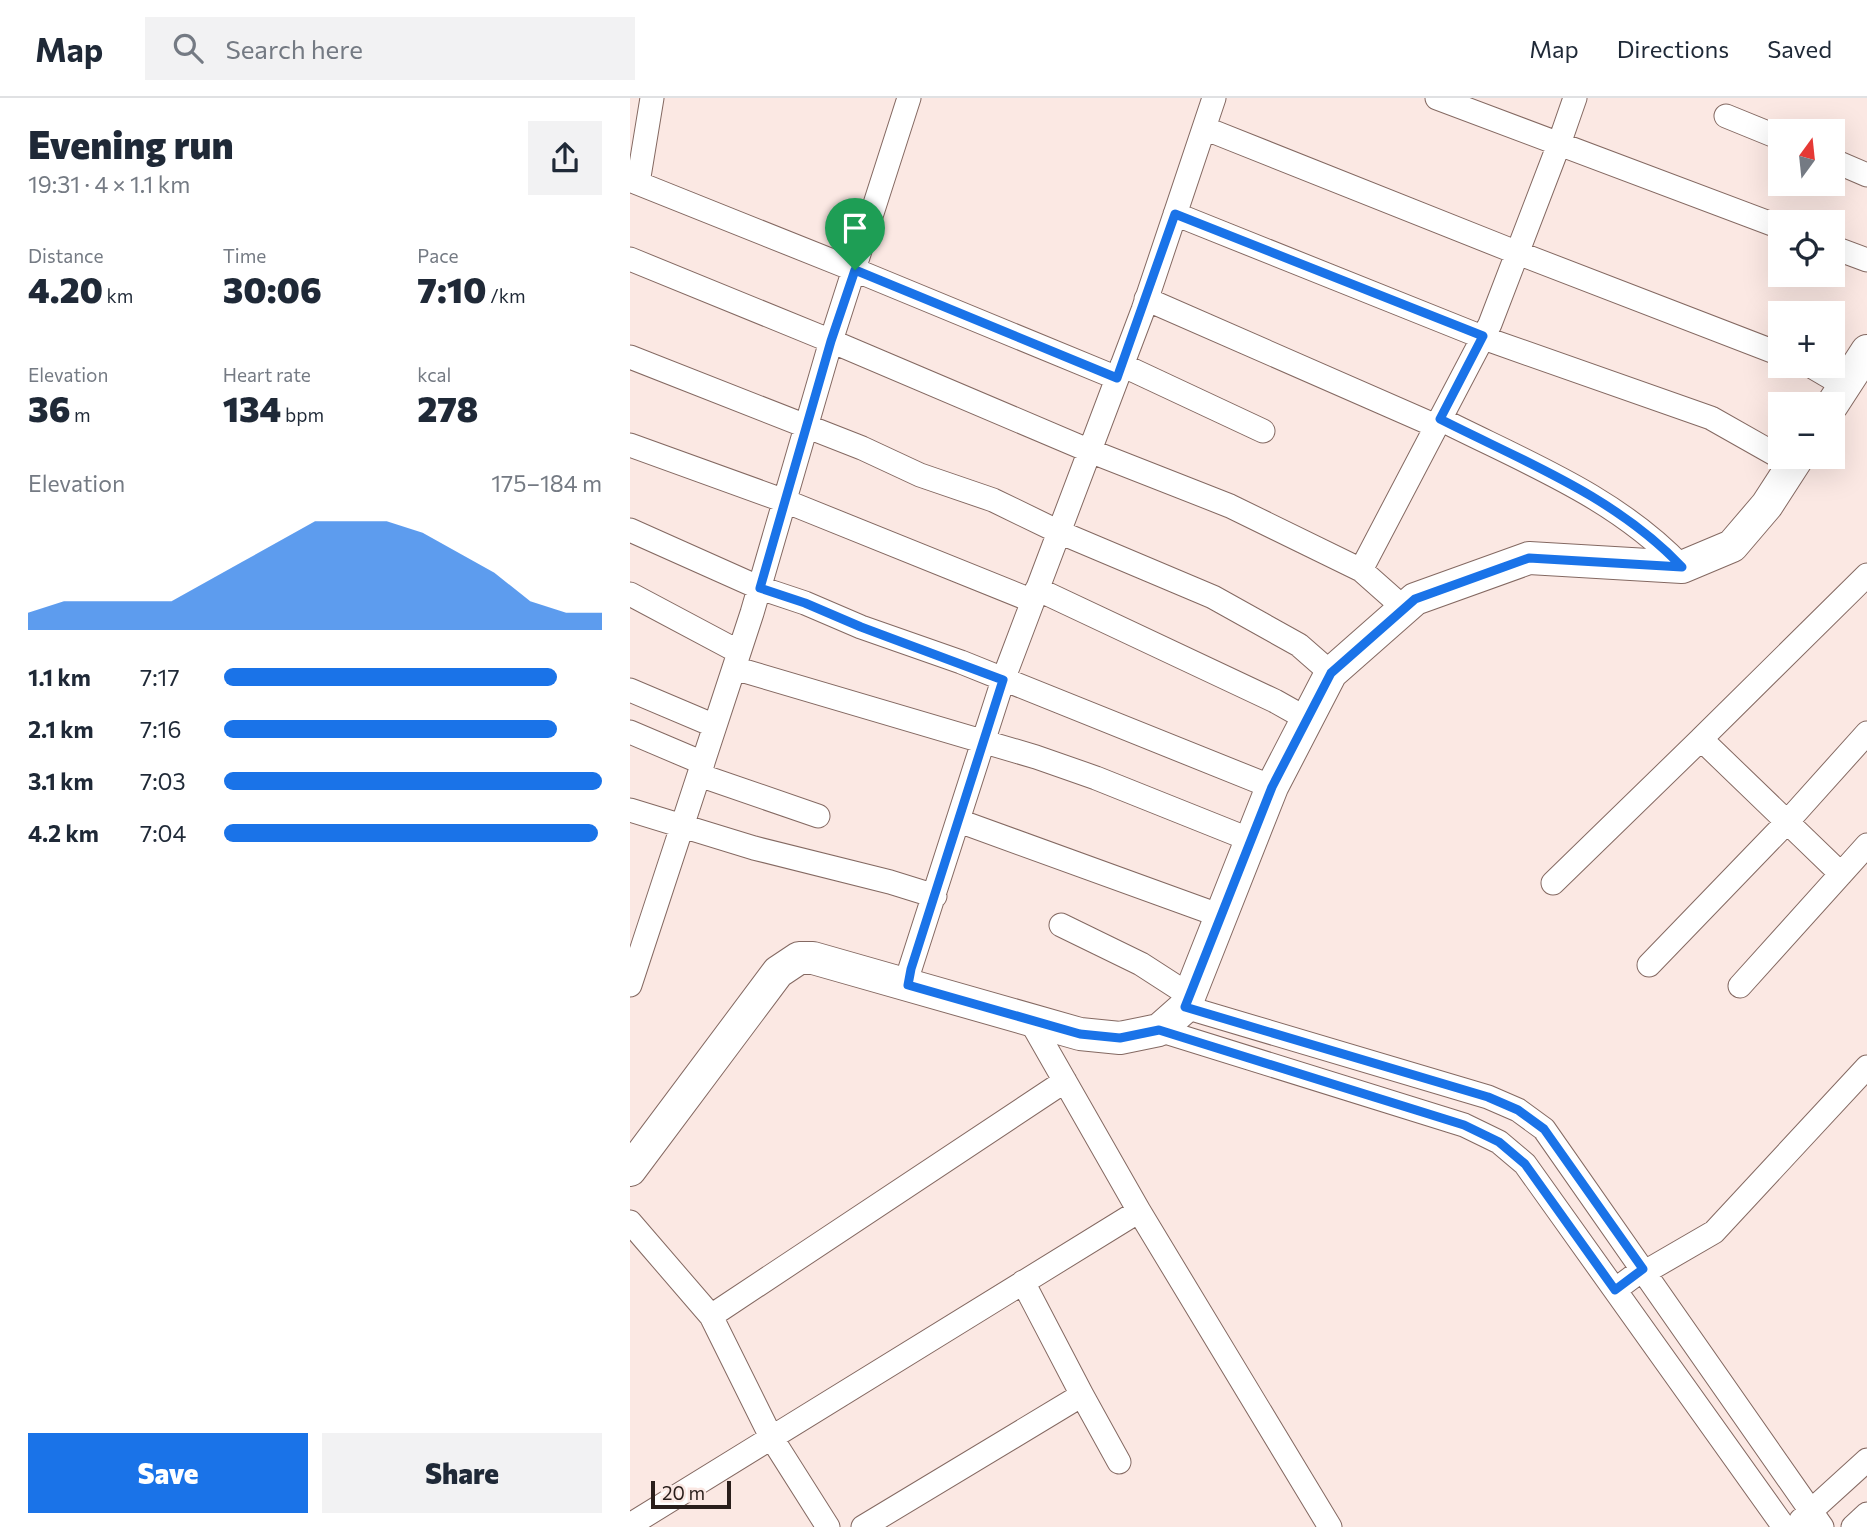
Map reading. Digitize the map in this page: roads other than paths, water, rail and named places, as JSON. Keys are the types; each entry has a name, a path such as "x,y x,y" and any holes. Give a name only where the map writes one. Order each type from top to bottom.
{"street":[{"path":"652,98 634,182 1119,371 1263,431"},
{"path":"631,978 760,588 831,341 909,98"},
{"path":"911,969 1003,680 1146,299 1214,98"},
{"path":"1437,98 1768,222"},
{"path":"1361,570 1483,336 1518,253 1575,98"},
{"path":"1726,116 1768,133"},
{"path":"1204,128 1768,349"},
{"path":"1845,166 1867,175"},
{"path":"1175,214 1483,336 1711,418 1768,449"},
{"path":"1845,252 1867,260"},
{"path":"630,259 1090,451 1230,506 1361,570 1395,600"},
{"path":"1146,299 1438,423 1596,497 1651,536 1682,567"},
{"path":"1829,383 1867,351"},
{"path":"630,357 862,448 920,475 993,500 1059,532 1213,597 1315,658"},
{"path":"630,445 1035,595 1266,697 1307,719"},
{"path":"1159,1030 1187,1001 1200,908 1249,778 1307,719 1315,658 1395,600 1415,599 1529,558 1682,567 1732,546 1767,505 1776,469"},
{"path":"630,530 760,588 805,603 1249,778"},
{"path":"1553,883 1867,575"},
{"path":"630,594 737,660 871,710 984,741 1096,778 1228,831"},
{"path":"630,690 715,726"},
{"path":"630,732 701,769 818,816"},
{"path":"1649,965 1788,821 1867,733"},
{"path":"1701,739 1841,874"},
{"path":"630,810 754,848 935,896"},
{"path":"959,821 1200,908"},
{"path":"1740,986 1867,845"},
{"path":"1060,925 1149,970 1187,1001 1488,1097 1518,1110 1544,1129 1817,1519"},
{"path":"630,1170 778,972 787,963 799,958 911,969 1030,1020 1080,1034 1120,1038 1159,1030 1464,1125 1499,1142 1525,1164 1784,1527"},
{"path":"1030,1020 1139,1211 1330,1527"},
{"path":"1643,1269 1645,1272 1714,1232 1867,1068"},
{"path":"711,1316 1065,1081"},
{"path":"630,1524 1139,1211"},
{"path":"630,1222 711,1316 771,1437 828,1527"},
{"path":"1615,1290 1643,1269"},
{"path":"1023,1282 1119,1462"},
{"path":"863,1527 1082,1395"},
{"path":"1793,1527 1817,1519 1867,1460"},
{"path":"1853,1527 1867,1514"}]}
